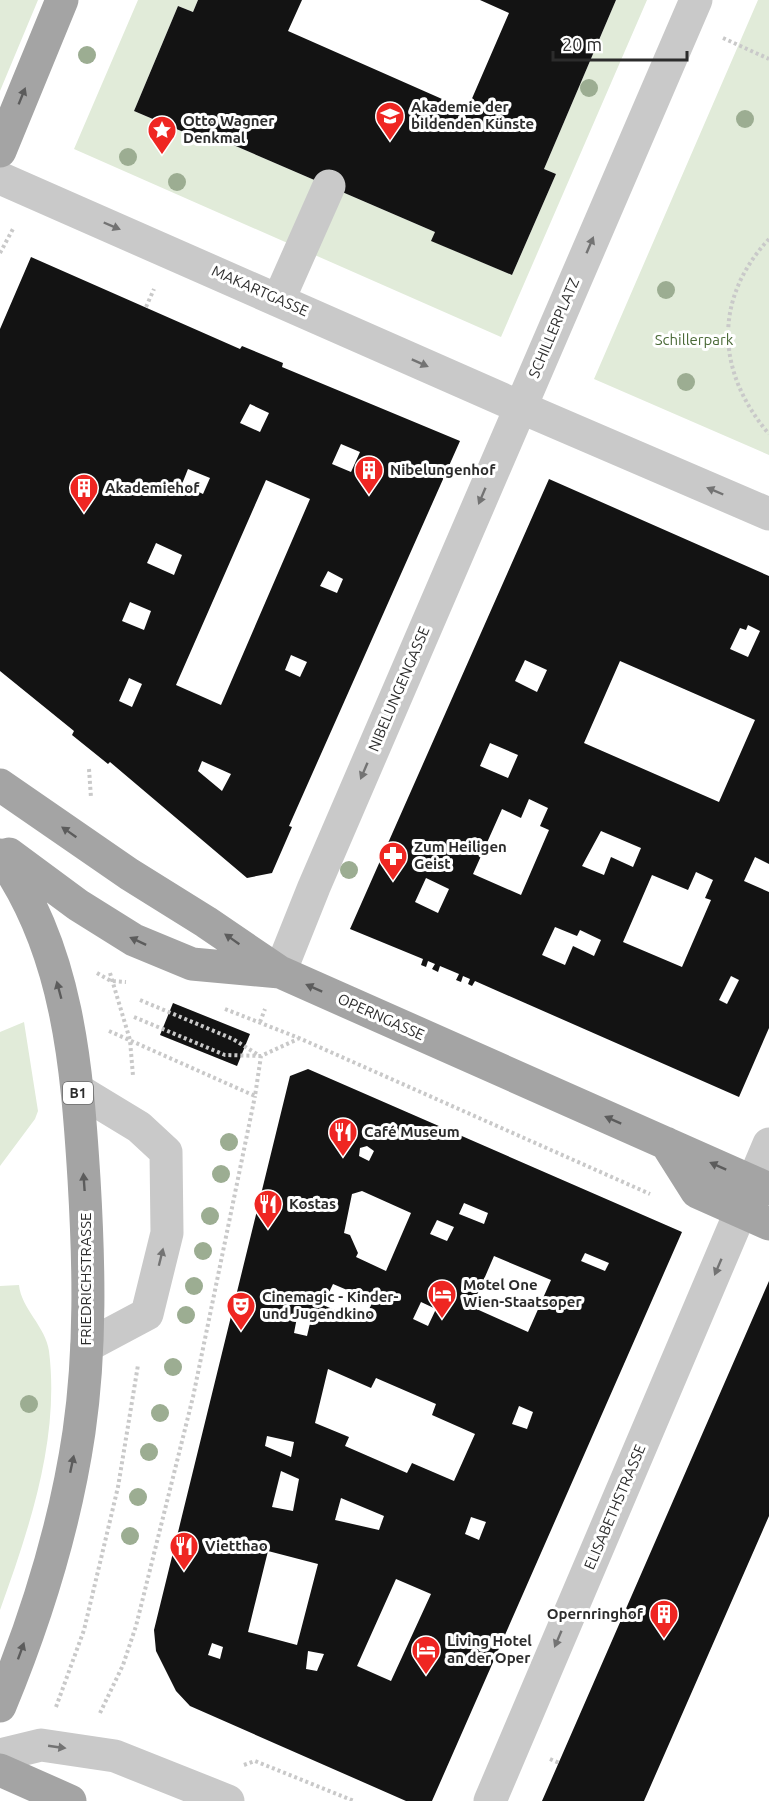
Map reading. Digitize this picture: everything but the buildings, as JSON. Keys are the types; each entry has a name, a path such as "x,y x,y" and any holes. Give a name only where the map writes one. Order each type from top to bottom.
{"main road":[{"path":"0,150 62,0"},
{"path":"0,785 129,874 280,972"},
{"name":"OPERNGASSE","path":"0,848 78,905 135,940 192,964 280,972 761,1185"},
{"name":"FRIEDRICHSTRASSE","path":"0,855 18,880 47,945 65,1012 78,1090 87,1234 87,1346 79,1433 50,1573 0,1706"},
{"path":"666,1143 697,1192 755,1219"},
{"path":"0,1770 70,1801"}],"street":[{"name":"SCHILLERPLATZ","path":"520,407 696,0"},
{"name":"MAKARTGASSE","path":"0,178 520,407"},
{"path":"279,299 329,186"},
{"path":"520,407 769,514"},
{"name":"NIBELUNGENGASSE","path":"280,972 314,887 520,407"},
{"path":"78,1090 139,1127 166,1152 167,1233 147,1314 87,1346"},
{"path":"761,1185 769,1144"},
{"name":"ELISABETHSTRASSE","path":"490,1801 755,1219"},
{"path":"0,1755 41,1745 115,1756 231,1785"}],"path":[{"path":"769,239 738,280 730,311 729,350 738,389 769,434"},
{"path":"111,981 130,1040"},
{"path":"140,1000 232,1039 261,1056"},
{"path":"134,1017 225,1055 261,1056 298,1038"},
{"path":"260,1022 656,1197"},
{"path":"110,1031 255,1096"},
{"path":"82,1751 123,1665 136,1626 193,1397 255,1096 261,1056"},
{"path":"231,1785 255,1761 354,1801"}],"green space":[{"path":"0,0 38,0 0,91"},
{"path":"138,0 198,0 193,12 178,6 134,111 213,145 217,138 435,232 432,241 512,275 556,174 544,169 616,0 647,0 501,337 74,149"},
{"name":"Schillerpark","path":"758,0 769,0 769,455 594,379"},
{"path":"24,1022 38,1111 35,1119 0,1166 0,1032"},
{"path":"19,1285 24,1302 47,1342 51,1384 50,1417 40,1483 0,1610 0,1286"}],"place":[{"name":"Akademie der bildenden Künste","path":"390,142"},
{"name":"Otto Wagner Denkmal","path":"162,156"},
{"name":"Nibelungenhof","path":"369,496"},
{"name":"Akademiehof","path":"84,514"},
{"name":"Zum Heiligen Geist","path":"393,882"},
{"name":"Café Museum","path":"343,1158"},
{"name":"Kostas","path":"268,1230"},
{"name":"Motel One Wien-Staatsoper","path":"442,1320"},
{"name":"Cinemagic - Kinder- und Jugendkino","path":"241,1332"},
{"name":"Vietthao","path":"184,1572"},
{"name":"Opernringhof","path":"664,1640"},
{"name":"Living Hotel an der Oper","path":"426,1676"}]}
